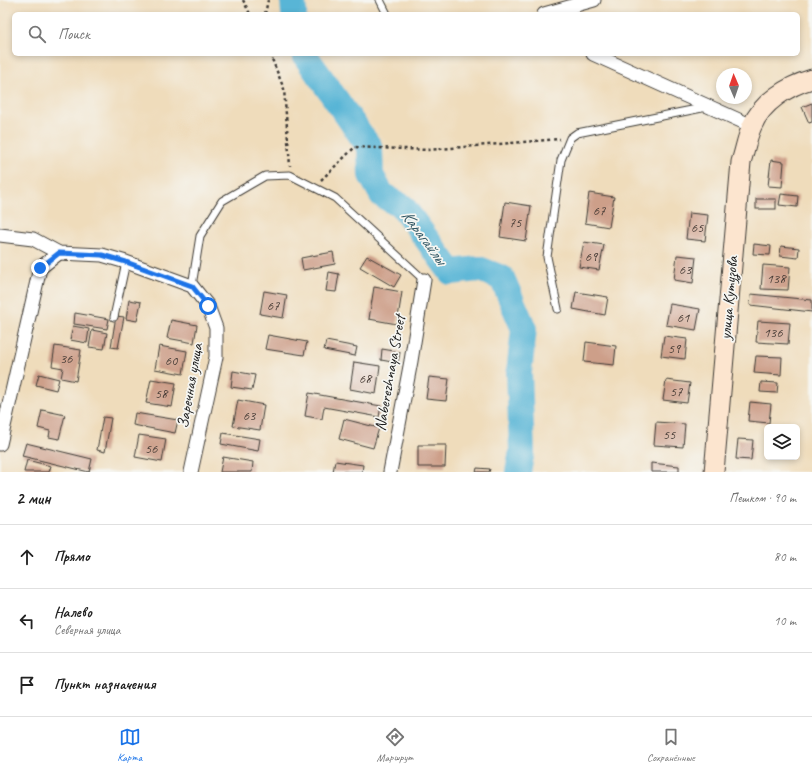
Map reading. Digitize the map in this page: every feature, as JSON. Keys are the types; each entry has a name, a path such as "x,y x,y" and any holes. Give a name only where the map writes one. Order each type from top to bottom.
{"main road":[{"name":"улица Кутузова","path":"714,472 741,162 752,126 761,109 784,91 812,79"}],"street":[{"path":"551,12 594,0"},
{"path":"597,56 752,126"},
{"path":"0,235 34,239 59,253 102,255 192,286"},
{"path":"0,444 40,268 59,253"},
{"name":"Naberezhnaya Street","path":"390,472 411,361 424,280"},
{"name":"Заречная улица","path":"191,472 216,357 216,328 208,306 192,286"}],"lane":[{"path":"380,0 385,12"},
{"path":"558,309 547,257 561,160 570,138 577,133 709,106"},
{"path":"192,286 200,236 222,201 265,176 290,175 335,198 424,280"},
{"path":"114,317 126,262"}],"path":[{"path":"243,0 249,12"},
{"path":"265,12 268,0"},
{"path":"271,56 284,89 290,175"},
{"path":"314,187 355,147 428,150 570,138"}],"building":[{"path":"812,103 812,122 809,123 802,107"},
{"path":"771,160 784,162 782,187 768,186"},
{"path":"589,193 614,197 609,227 585,223"},
{"path":"781,194 798,196 797,207 779,205"},
{"path":"756,199 776,199 776,209 756,209"},
{"path":"505,202 531,206 526,241 500,237"},
{"path":"689,213 708,215 705,241 686,239"},
{"path":"584,242 604,245 599,270 579,267"},
{"path":"754,244 771,246 770,255 753,254"},
{"path":"781,246 799,248 798,258 780,256"},
{"path":"333,252 335,264 303,270 301,258"},
{"path":"677,255 696,257 693,283 674,280"},
{"path":"367,256 401,275 394,287 360,267"},
{"path":"763,265 790,267 788,290 761,289"},
{"path":"329,272 339,274 336,292 326,291"},
{"path":"374,287 402,292 397,324 369,319"},
{"path":"264,291 287,295 283,318 260,314"},
{"path":"576,292 608,297 605,315 573,309"},
{"path":"751,294 812,300 812,312 750,305"},
{"path":"129,300 141,302 137,321 126,319"},
{"path":"670,304 700,309 696,330 666,325"},
{"path":"75,313 109,319 107,329 74,324"},
{"path":"116,316 124,317 118,348 111,347"},
{"path":"171,320 197,325 194,343 167,338"},
{"path":"758,321 790,323 788,344 756,342"},
{"path":"73,326 89,329 87,343 70,340"},
{"path":"92,330 107,333 104,349 89,347"},
{"path":"268,335 307,342 304,355 265,349"},
{"path":"664,336 687,339 685,359 661,356"},
{"path":"326,341 357,347 355,356 324,350"},
{"path":"586,342 616,346 614,365 584,362"},
{"path":"55,346 81,350 76,381 61,378 63,368 52,366"},
{"path":"159,346 187,351 183,374 155,369"},
{"path":"382,349 400,352 398,363 381,360"},
{"path":"756,356 782,357 781,375 754,373"},
{"path":"354,362 380,366 376,394 350,389"},
{"path":"233,371 255,375 252,390 231,387"},
{"path":"39,374 59,379 56,390 36,385"},
{"path":"429,377 449,379 446,401 426,399"},
{"path":"151,379 176,383 172,407 146,403"},
{"path":"666,380 690,383 687,403 663,400"},
{"path":"761,382 778,383 777,393 760,392"},
{"path":"309,393 381,406 379,417 324,407 322,419 305,416"},
{"path":"238,400 264,405 260,430 233,426"},
{"path":"750,402 771,404 769,423 748,421"},
{"path":"42,410 65,415 59,439 49,437 50,431 38,428"},
{"path":"135,413 178,420 175,433 133,425"},
{"path":"103,417 111,418 105,452 97,450"},
{"path":"344,419 379,428 373,448 339,439"},
{"path":"656,422 685,424 683,447 654,445"},
{"path":"223,433 260,439 258,451 221,444"},
{"path":"139,435 166,439 162,462 135,457"},
{"path":"738,439 753,440 751,460 736,459"},
{"path":"26,443 92,459 89,472 22,456"},
{"path":"418,445 446,445 445,467 418,467"},
{"path":"223,457 253,462 252,472 220,472"},
{"path":"27,460 51,466 49,472 24,472"},
{"path":"335,461 363,465 362,472 333,472"},
{"path":"651,463 679,466 679,472 651,472"},
{"path":"477,468 490,469 489,472 476,472"}],"waterway":[{"name":"Карагайлы","path":"293,0 294,12"},
{"name":"Карагайлы","path":"305,56 370,148 371,175 382,195 403,207 451,272 479,269 502,278 524,329 519,372 522,451 518,472"}],"route":[{"path":"40,268 59,253 102,255 192,286 208,306"}]}
